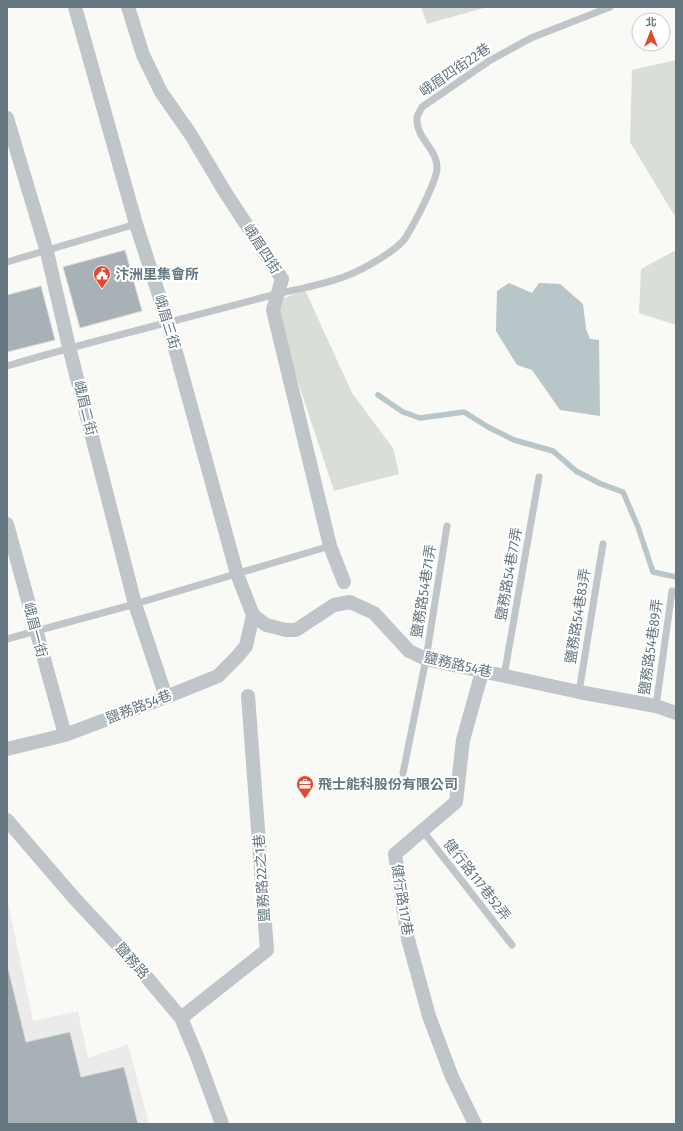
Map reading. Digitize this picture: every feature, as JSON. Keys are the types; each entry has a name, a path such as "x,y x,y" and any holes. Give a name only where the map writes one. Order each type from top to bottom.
{"street":[{"name":"峨眉三街","path":"75,7 136,224 168,323 237,574 253,615"},
{"name":"峨眉四街","path":"128,7 143,55 161,92 191,136 225,192 282,279 273,310 330,546 344,582"},
{"name":"峨眉二街","path":"7,118 47,252 69,347 135,604 166,697"},
{"name":"峨眉一街","path":"7,524 64,735"},
{"name":"鹽務路54巷","path":"7,749 64,735 218,676 246,646 253,615 266,625 286,630 296,630 334,605 350,602 374,613 409,652 426,659 579,692 656,706 676,712"},
{"name":"健行路117巷","path":"474,1124 452,1077 429,1016 408,940 395,854 456,802 463,740 482,672"},
{"name":"鹽務路22之1巷","path":"181,1018 267,950 248,696"},
{"name":"鹽務路","path":"7,820 181,1018 197,1056 222,1124"}],"lane":[{"name":"峨眉四街22巷","path":"277,293 315,286 347,276 384,255 399,245 406,238 435,178 437,167 434,156 418,129 417,117 422,108 489,61 531,38 610,7"},
{"path":"7,262 47,252 136,224"},
{"path":"7,366 69,347 168,323 277,293"},
{"name":"鹽務路54巷77弄","path":"504,676 539,477"},
{"name":"鹽務路54巷71弄","path":"403,772 426,659 447,526"},
{"name":"鹽務路54巷83弄","path":"579,692 603,544"},
{"path":"7,639 135,604 330,546"},
{"name":"鹽務路54巷89弄","path":"656,706 672,591"},
{"name":"健行路117巷52弄","path":"422,830 512,945"}],"shaded area":[{"path":"421,7 487,7 427,24"},
{"path":"676,60 676,218 630,142 632,70"},
{"path":"676,250 676,325 639,313 641,269"},
{"path":"509,283 532,293 539,283 560,284 583,304 586,329 590,339 599,340 600,416 560,410 532,370 517,365 496,331 497,291"},
{"path":"305,290 352,393 393,448 399,474 334,491 272,303"},
{"path":"7,898 33,1021 78,1011 88,1058 128,1044 149,1124 7,1124"}],"building":[{"name":"汴洲里集會所","path":"125,250 142,311 80,328 63,267"},
{"path":"41,286 55,340 7,352 7,295"},
{"path":"7,964 26,1042 70,1032 81,1077 124,1067 138,1124 7,1124"}],"waterway":[{"path":"378,395 403,412 420,418 464,412 488,427 514,440 553,451 576,471 601,484 623,492 638,527 653,572 676,577"}],"place":[{"name":"汴洲里集會所","path":"102,289"},
{"name":"飛士能科股份有限公司","path":"305,799"}]}
